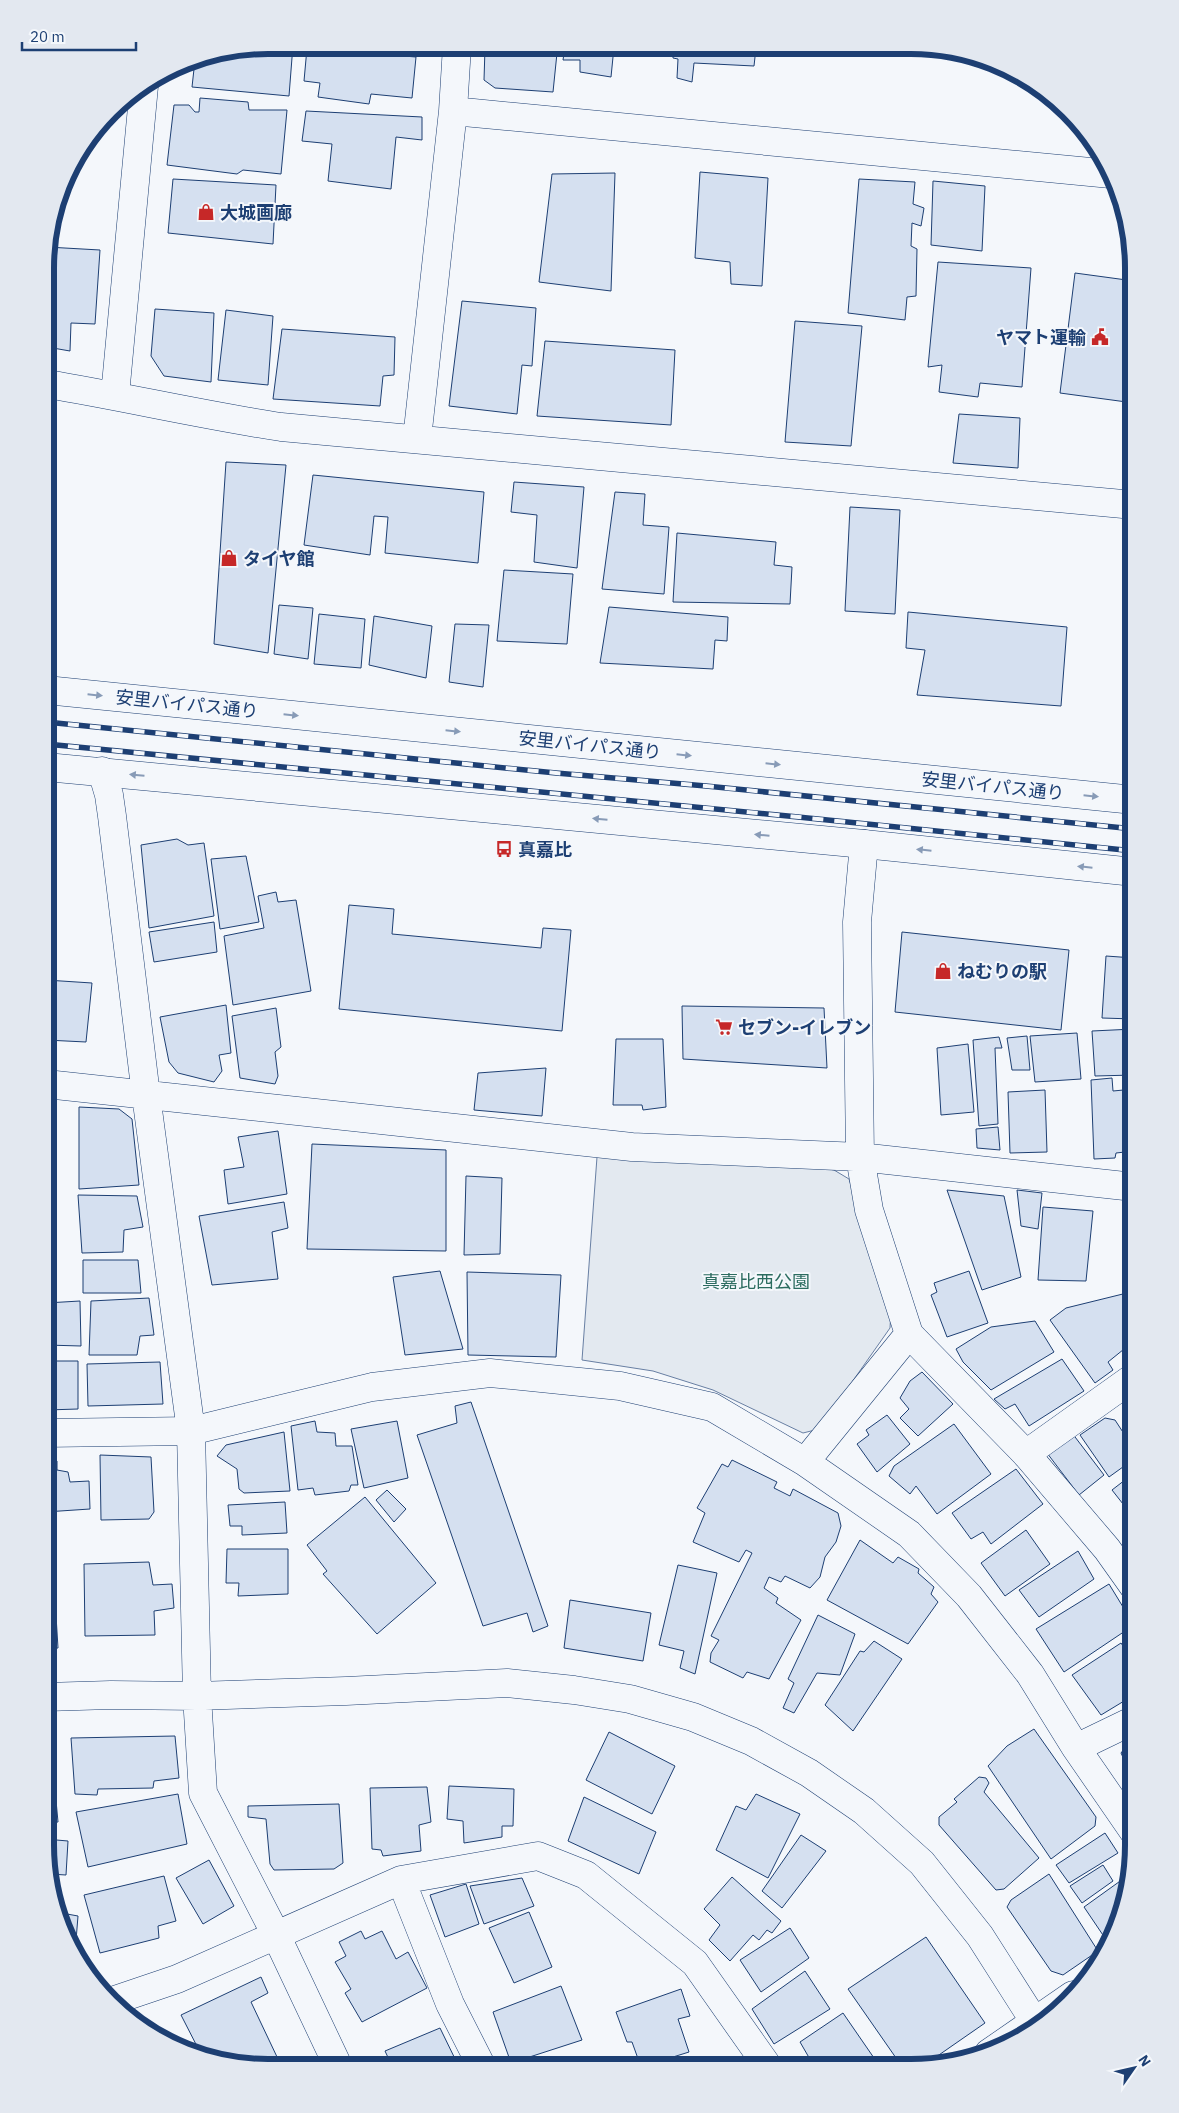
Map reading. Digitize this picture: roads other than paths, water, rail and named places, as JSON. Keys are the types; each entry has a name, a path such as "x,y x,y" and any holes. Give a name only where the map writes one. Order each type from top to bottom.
{"main road":[{"path":"417,439 453,111 457,54"},
{"path":"115,395 143,94"},
{"path":"453,111 1103,173"},
{"path":"54,385 115,395 212,417 271,426 1125,505"},
{"name":"安里バイパス通り","path":"54,691 1125,799"},
{"path":"54,768 864,844 1125,871"},
{"path":"102,772 109,795 112,816 146,1095 191,1431 196,1696 203,1793 276,1935 335,2059"},
{"path":"864,844 857,922 860,1157 869,1210 909,1334 1026,1454 1107,1549 1125,1574"},
{"path":"54,1085 632,1147 860,1157 1125,1186"},
{"path":"805,1462 909,1334"},
{"path":"54,1433 191,1431 372,1387 490,1373 620,1386 712,1407 805,1462 910,1534 969,1596 1030,1674 1076,1748 1125,1819"},
{"path":"1026,1454 1125,1383"},
{"path":"54,1697 196,1696 346,1692 507,1683 574,1690 630,1699 693,1718 751,1741 809,1773 864,1811 922,1863 980,1936 1034,2020"},
{"path":"1076,1748 1125,1724"},
{"path":"119,1998 177,1979 401,1880 538,1856 586,1875 695,1964 763,2059"},
{"path":"401,1880 450,2004 478,2059"}],"railway":[{"path":"54,723 1125,828"},
{"path":"54,745 1125,850"}],"place":[{"name":"大城画廊","path":"206,212"},
{"name":"ヤマト運輸","path":"1100,337"},
{"name":"タイヤ館","path":"229,558"},
{"name":"真嘉比","path":"504,849"},
{"name":"ねむりの駅","path":"943,971"},
{"name":"セブン-イレブン","path":"724,1027"}],"park label":[{"name":"真嘉比西公園","path":"756,1281"}]}
